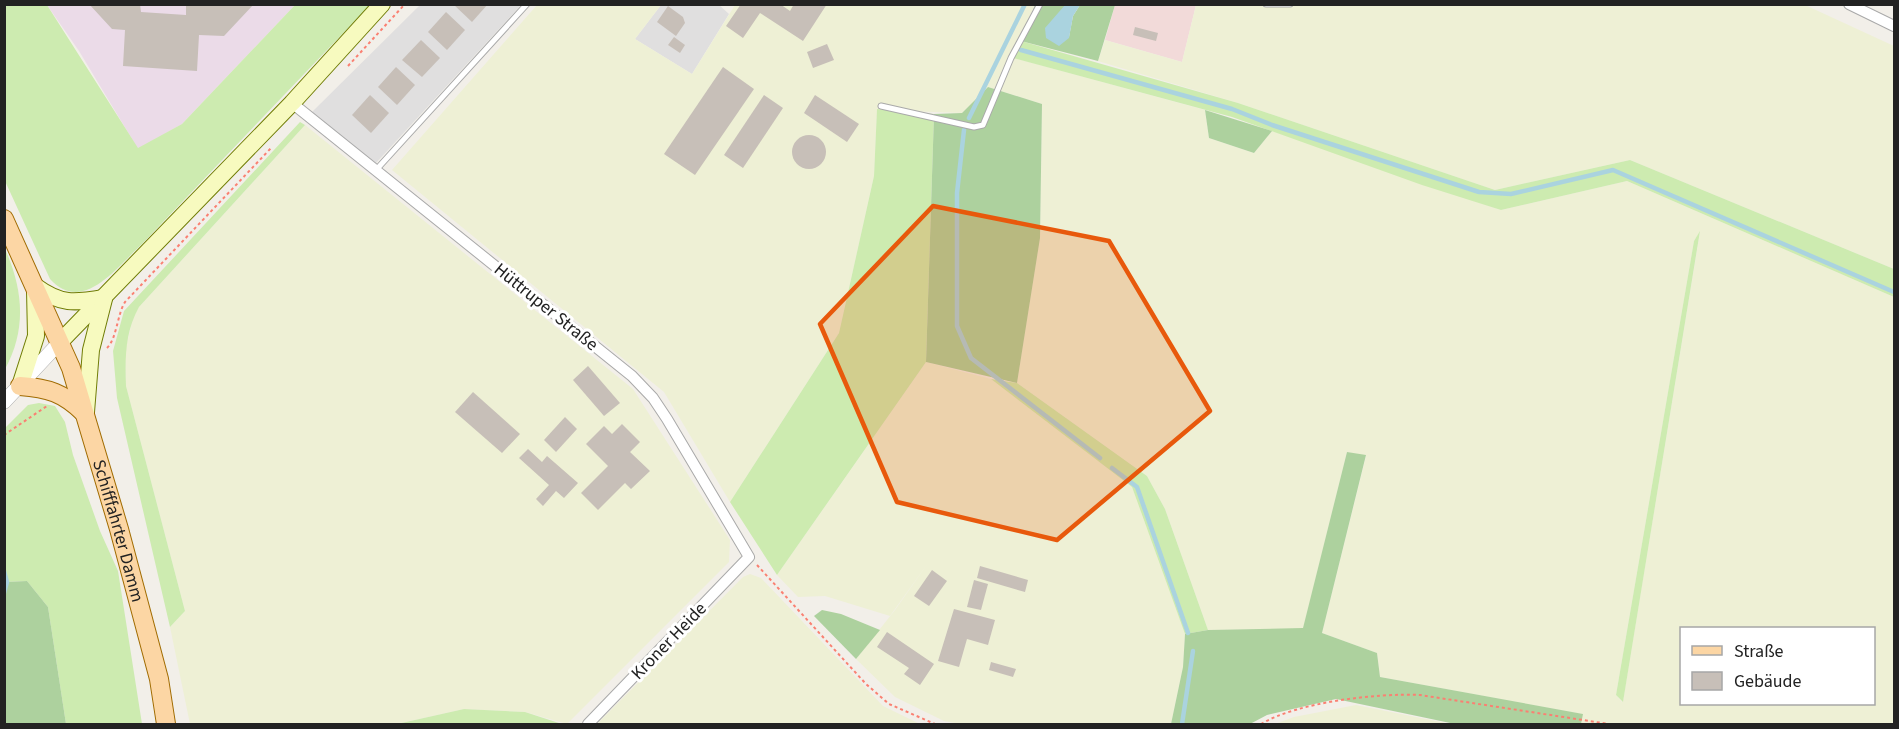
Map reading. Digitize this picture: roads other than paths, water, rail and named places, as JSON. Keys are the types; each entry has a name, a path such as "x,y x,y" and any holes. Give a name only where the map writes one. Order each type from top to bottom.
{"main road":[{"path":"60,342 292,103 382,4"},
{"name":"Schifffahrter Damm","path":"4,219 60,342 86,414 153,656 166,724"},
{"path":"35,286 48,296 70,303 104,298"},
{"path":"35,286 36,336 20,386 51,389 69,398 86,414"},
{"path":"86,414 91,350 104,298"}],"street":[{"path":"1849,4 1894,26"},
{"name":"Hüttruper Straße","path":"292,103 632,376 653,398 667,419 749,556"},
{"path":"4,402 60,342"},
{"name":"Kroner Heide","path":"588,724 749,556"}],"lane":[{"path":"376,170 527,4"},
{"path":"881,106 974,127 983,125 1011,58 1040,4"},
{"path":"1266,4 1290,4"}],"water":[{"path":"1065,5 1080,5 1073,16 1069,38 1059,46 1046,38 1045,28"}],"waterway":[{"path":"969,118 1025,4"},
{"path":"1021,50 1232,109 1272,125 1479,192 1511,194 1613,170 1894,292"},
{"path":"964,130 957,193 957,326 971,358 1100,458"},
{"path":"1112,468 1137,487 1188,633"},
{"path":"4,571 7,582 4,593"},
{"path":"1182,724 1193,651"}]}
